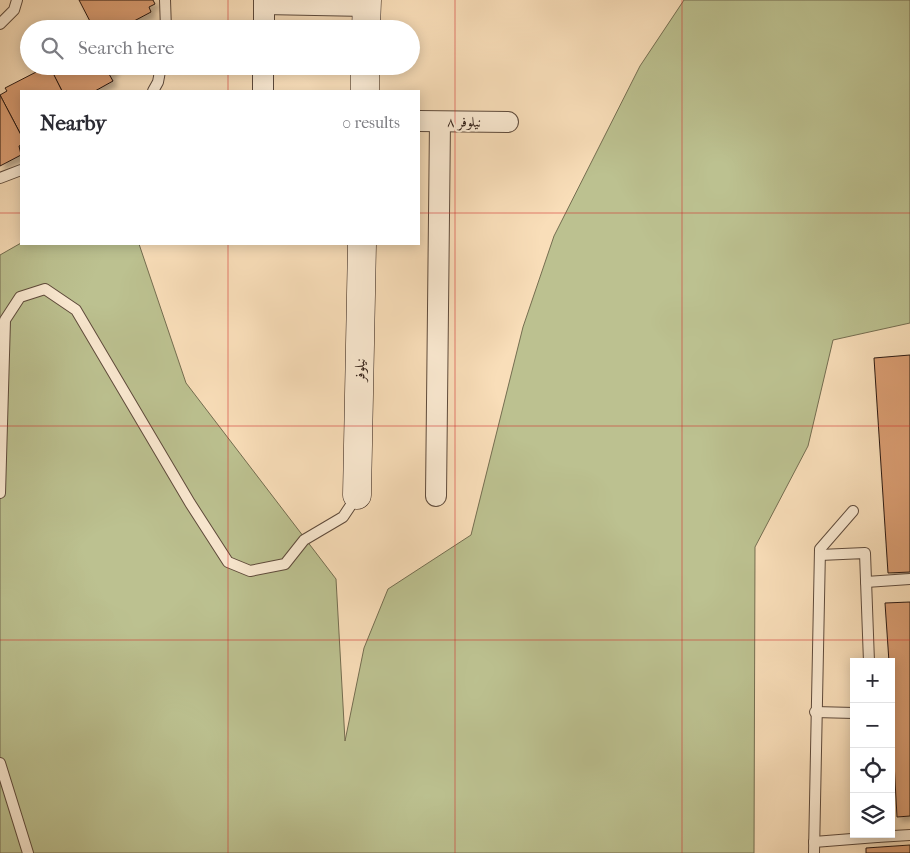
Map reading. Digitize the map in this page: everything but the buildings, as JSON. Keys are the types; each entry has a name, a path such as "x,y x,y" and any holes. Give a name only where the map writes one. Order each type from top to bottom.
{"street":[{"path":"264,20 264,2 366,12"},
{"path":"263,75 263,90"},
{"path":"365,75 365,90"},
{"name":"نیلوفر ۸","path":"420,121 508,122"},
{"path":"436,496 440,122"},
{"name":"نیلوفر","path":"357,495 362,245"}],"lane":[{"path":"0,24 14,10 17,0"},
{"path":"164,0 165,20"},
{"path":"154,90 160,75"},
{"path":"0,178 20,170"},
{"path":"0,493 5,320 20,298 45,289 76,310 190,503 228,562 250,571 285,564 304,540 343,517 357,495"},
{"path":"814,853 815,712 820,549 853,511"},
{"path":"820,555 865,553 870,658"},
{"path":"866,582 910,579"},
{"path":"815,712 850,713"},
{"path":"0,763 28,853"},
{"path":"895,835 910,835"},
{"path":"814,842 856,838"}],"green space":[{"path":"684,0 910,0 910,323 833,340 808,446 755,547 754,853 0,853 0,255 20,244 139,245 186,383 336,579 345,741 364,648 388,589 471,535 523,327 554,236 640,66"}]}
